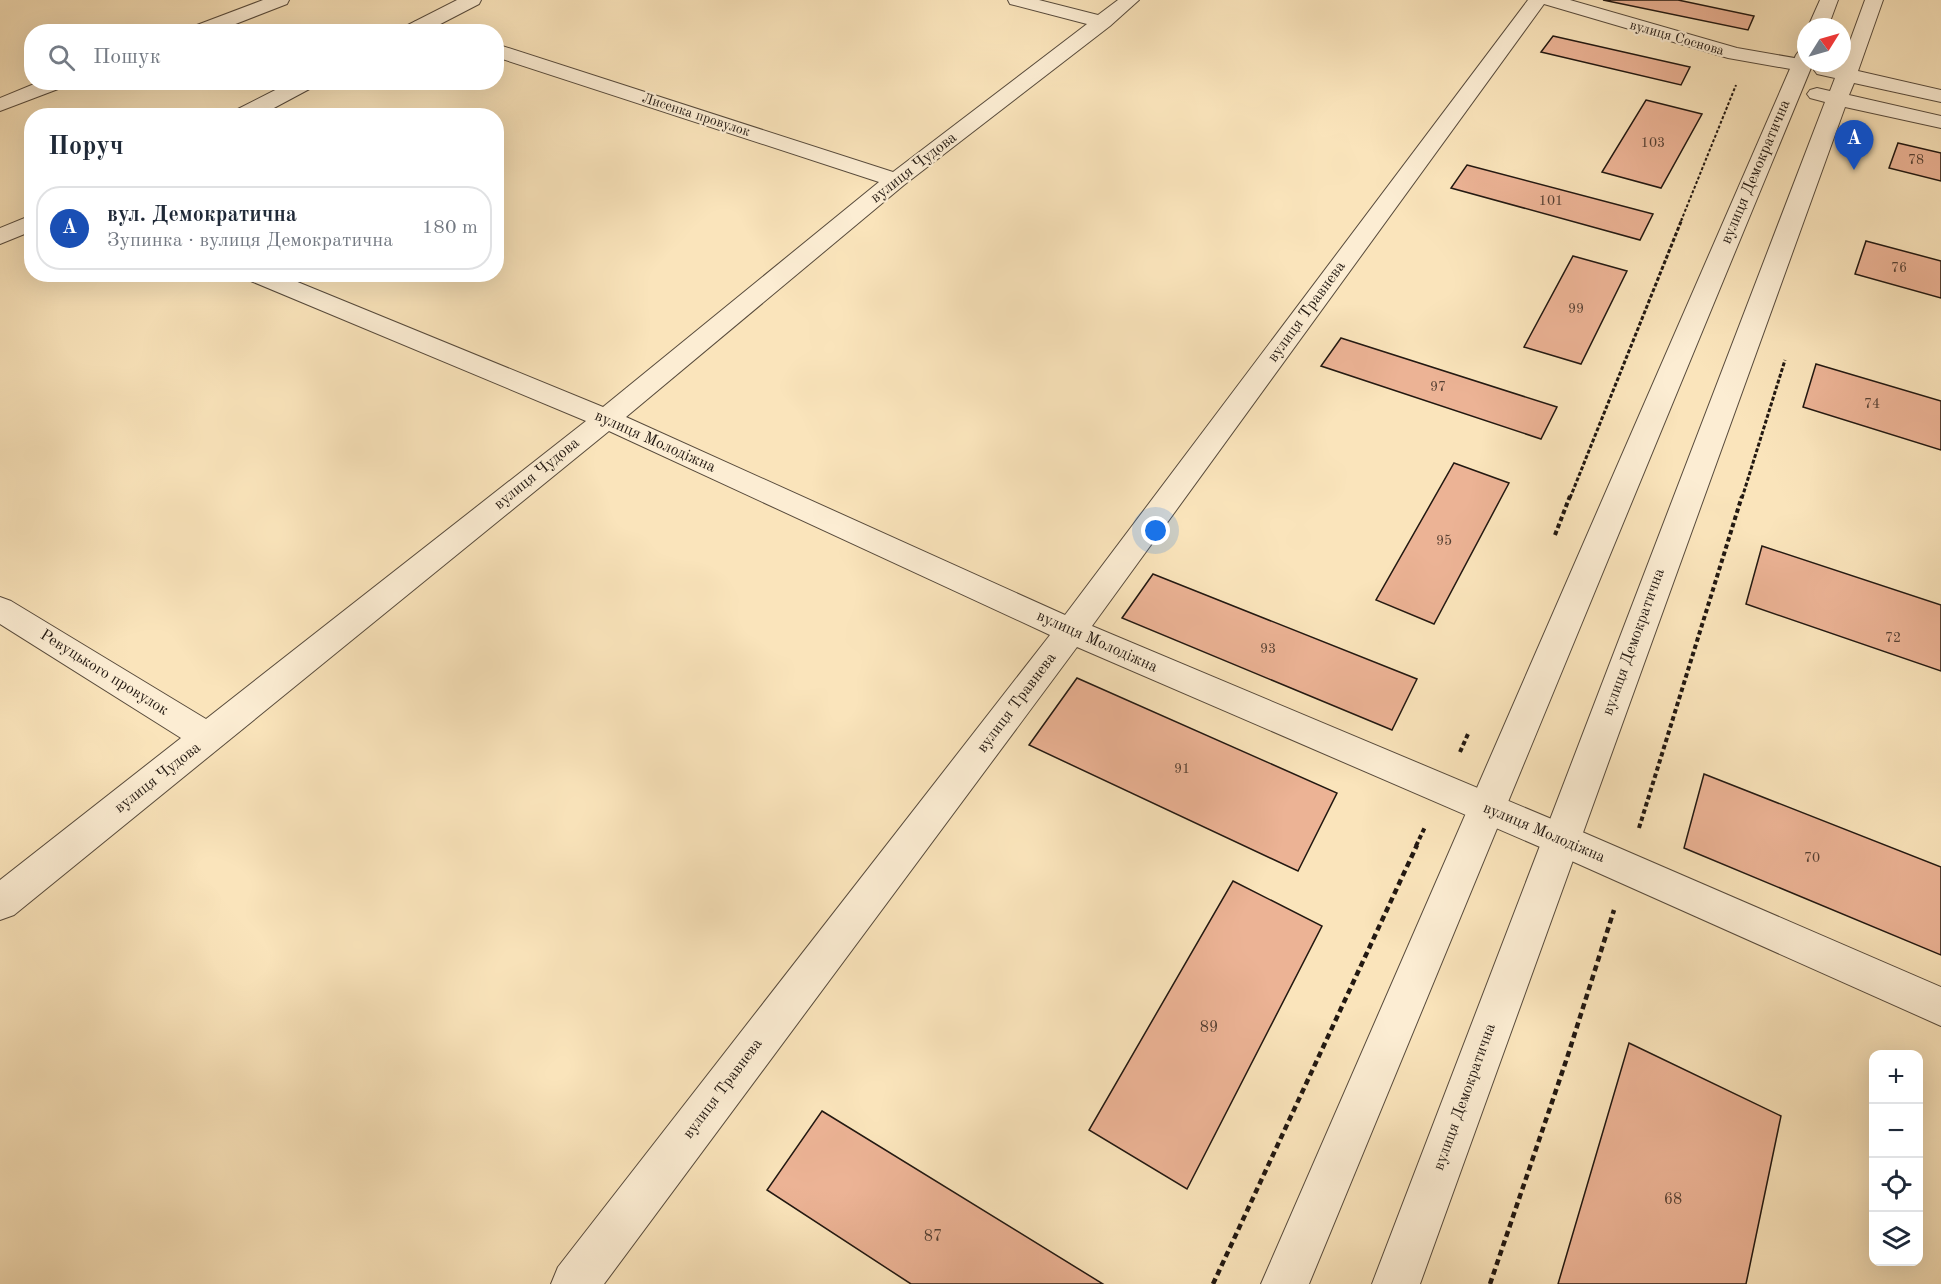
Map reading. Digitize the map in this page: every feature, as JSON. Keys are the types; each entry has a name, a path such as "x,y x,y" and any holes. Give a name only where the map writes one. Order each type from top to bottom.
{"street":[{"path":"217,24 280,0"},
{"path":"433,24 472,0"},
{"path":"1017,0 1103,22"},
{"name":"вулиця Чудова","path":"0,903 606,419 896,180 1130,0"},
{"name":"вулиця Травнева","path":"575,1284 1071,632 1538,0"},
{"name":"вулиця Соснова","path":"1550,0 1741,57 1797,68"},
{"path":"1822,18 1829,0"},
{"name":"вулиця Демократична","path":"1396,1284 1874,0"},
{"name":"Лисенка провулок","path":"504,53 896,180"},
{"name":"вулиця Демократична","path":"1285,1284 1799,72"},
{"name":"вулиця Соснова","path":"1807,72 1841,86"},
{"path":"1841,86 1941,96"},
{"path":"1841,86 1941,122"},
{"path":"0,105 38,90"},
{"path":"258,108 292,90"},
{"path":"0,237 24,226"},
{"name":"вулиця Молодіжна","path":"274,282 606,419 1071,632 1560,839 1941,1007"},
{"name":"Ревуцького провулок","path":"0,609 209,738"}],"path":[{"path":"1551,544 1741,57"},
{"path":"1490,1284 1567,1058 1787,353"},
{"path":"1213,1284 1472,727"}],"building":[{"path":"1603,0 1678,0 1754,16 1748,30"},
{"path":"1553,36 1690,67 1681,85 1541,52"},
{"path":"1646,100 1702,114 1661,188 1602,172"},
{"path":"1898,143 1941,153 1941,181 1889,168"},
{"path":"1467,165 1653,214 1640,240 1451,188"},
{"path":"1866,241 1941,261 1941,298 1855,274"},
{"path":"1573,256 1627,271 1581,364 1524,347"},
{"path":"1341,338 1557,407 1541,439 1321,366"},
{"path":"1816,364 1941,401 1941,450 1803,407"},
{"path":"1454,463 1509,483 1434,624 1376,600"},
{"path":"1762,546 1941,605 1941,671 1746,604"},
{"path":"1153,574 1417,679 1392,730 1122,618"},
{"path":"1077,678 1337,793 1298,871 1029,745"},
{"path":"1704,774 1941,867 1941,955 1684,848"},
{"path":"1233,881 1322,926 1187,1189 1089,1130"},
{"path":"1629,1043 1781,1116 1746,1284 1558,1284"},
{"path":"822,1111 1103,1284 911,1284 767,1190"}],"place":[{"name":"вул. Демократична","path":"1854,170"}]}
